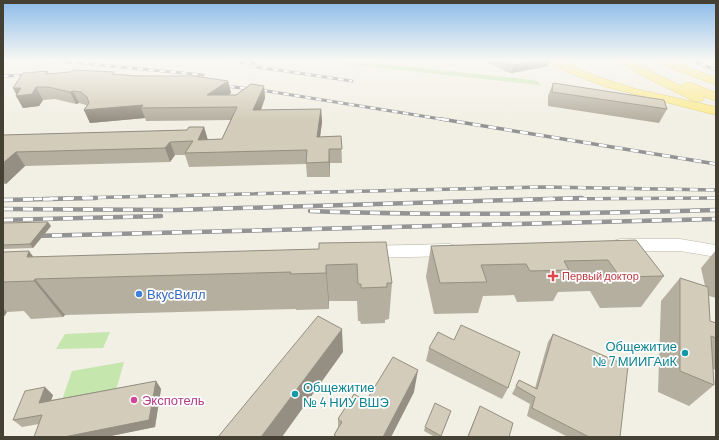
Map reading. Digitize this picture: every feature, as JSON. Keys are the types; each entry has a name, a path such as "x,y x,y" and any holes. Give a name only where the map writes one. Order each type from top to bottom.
{"main road":[{"path":"599,81 716,111"},
{"path":"614,81 716,107"},
{"path":"659,81 716,107"},
{"path":"678,81 716,97"}],"street":[{"path":"603,246 675,245 716,251"},
{"path":"349,253 462,250"}],"green space":[{"path":"499,81 534,81 537,81 541,85"},
{"path":"110,332 103,348 56,349 65,334"},
{"path":"124,362 116,390 62,400 72,371"}],"building":[{"path":"18,81 225,81 228,81 207,95 236,95 251,84 264,86 253,110 321,109 317,137 341,136 342,149 329,149 329,162 306,163 307,150 185,153 193,141 170,142 165,148 16,152 3,163 3,135 187,130 189,127 204,127 198,140 222,139 237,107 141,108 143,105 84,110 89,103 87,97 81,92 70,92 48,87 36,87 32,94 16,96 21,88 13,88"},
{"path":"553,83 664,100 667,109 552,92"},
{"path":"48,222 30,244 3,245 3,223"},
{"path":"636,240 664,276 620,277 608,260 564,261 569,270 530,271 526,264 481,265 487,282 440,283 431,246"},
{"path":"386,242 392,283 387,283 387,287 361,288 361,284 358,284 357,264 326,265 326,273 290,274 291,272 35,279 34,281 3,282 3,252 29,251 27,257 319,249 319,243"},
{"path":"680,278 708,287 710,321 716,323 716,338 711,336 714,385 680,371"},
{"path":"318,316 342,329 261,437 218,437"},
{"path":"461,325 520,352 508,388 429,348 438,332 454,340"},
{"path":"553,334 628,366 620,437 589,437 532,408 535,397 516,386 519,380 537,389"},
{"path":"393,357 418,370 383,437 337,437 334,435 342,422 338,419 354,394 366,401"},
{"path":"156,381 149,420 64,437 34,437 42,415 13,420 25,391 45,387 39,403"},
{"path":"435,403 451,411 441,436 425,427"},
{"path":"480,406 513,423 509,437 468,437"}],"railway":[{"path":"218,85 267,91 447,120"},
{"path":"441,119 716,164"},
{"path":"34,199 543,187 716,190"},
{"path":"3,200 96,198"},
{"path":"548,199 582,198"},
{"path":"548,199 716,198"},
{"path":"3,209 175,210 548,199"},
{"path":"310,211 411,214 513,214 716,210"},
{"path":"3,220 161,216"},
{"path":"32,236 716,219"}],"place":[{"name":"Первый доктор","path":"553,276"},
{"name":"ВкусВилл","path":"139,294"},
{"name":"Общежитие № 7 МИИГАиК","path":"685,353"},
{"name":"Общежитие № 4 НИУ ВШЭ","path":"295,394"},
{"name":"Экспотель","path":"134,400"}]}
